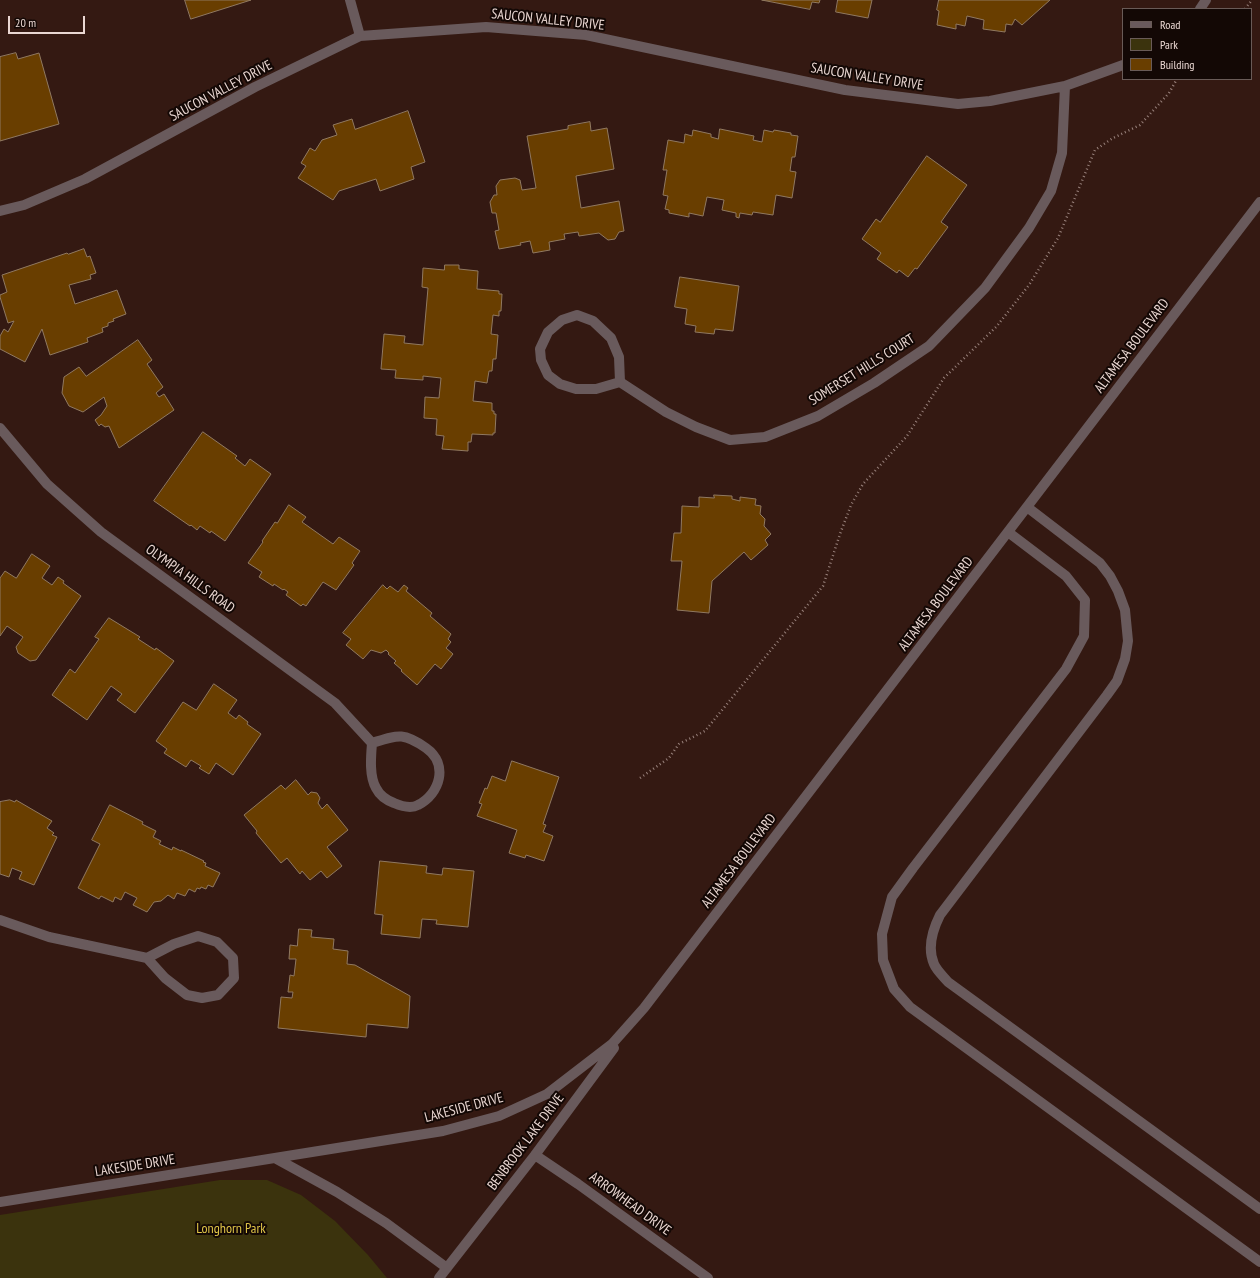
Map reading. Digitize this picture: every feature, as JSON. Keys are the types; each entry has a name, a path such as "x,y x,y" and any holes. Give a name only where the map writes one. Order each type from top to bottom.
{"street":[{"path":"350,0 360,36"},
{"name":"SAUCON VALLEY DRIVE","path":"0,211 24,205 85,179 255,87 360,36 486,27 586,35 845,90 958,104 990,101 1065,86 1122,65"},
{"name":"SOMERSET HILLS COURT","path":"620,382 666,412 696,428 730,440 765,437 818,416 874,383 929,346 985,288 1029,228 1051,191 1062,153 1065,86"},
{"name":"ALTAMESA BOULEVARD","path":"632,1022 649,1002 1260,202"},
{"path":"577,315 593,321 611,338 619,357 620,382 596,389 576,390 560,384 548,374 541,360 540,348 548,332 562,320 577,315"},
{"name":"OLYMPIA HILLS ROAD","path":"0,428 47,484 100,532 335,703 372,743"},
{"path":"1027,506 1100,563 1110,576 1125,610 1128,641 1125,659 1116,681 1107,695 940,915 934,926 930,945 934,965 948,982 1260,1209"},
{"path":"1008,532 1066,576 1085,600 1084,636 1066,669 892,897 882,934 883,960 894,989 910,1007 1260,1262"},
{"path":"396,736 413,739 430,751 440,768 439,783 430,796 417,806 402,806 385,799 375,788 371,768 372,743 396,736"},
{"path":"0,920 49,937 147,958 165,978 187,995 202,998 218,995 234,978 233,958 217,942 198,936 174,944 147,958"},
{"name":"BENBROOK LAKE DRIVE","path":"439,1278 535,1155 632,1022"},
{"name":"LAKESIDE DRIVE","path":"0,1202 443,1131 499,1116 547,1094 612,1044 632,1022"},
{"name":"ARROWHEAD DRIVE","path":"535,1155 578,1184 708,1278"},
{"path":"275,1158 337,1192 380,1219 447,1268"}],"path":[{"path":"1246,8 1252,0"},
{"path":"640,778 669,758 679,744 705,731 823,586 850,505 863,484 907,436 944,378 997,326 1029,285 1058,238 1096,150 1113,138 1140,125 1169,93 1176,80"}],"green space":[{"name":"Longhorn Park","path":"220,1180 267,1180 301,1195 335,1221 368,1255 387,1278 0,1278 0,1215"}],"building":[{"path":"185,0 251,0 191,19"},
{"path":"762,0 820,0 819,3 812,2 810,9"},
{"path":"838,0 872,0 868,18 836,12"},
{"path":"939,0 1050,0 1022,25 1015,19 1012,25 1006,24 1005,32 983,29 984,20 967,16 965,26 956,24 956,29 937,25"},
{"path":"16,53 18,59 39,53 59,124 0,141 0,57"},
{"path":"408,111 425,162 411,167 414,179 380,191 376,179 339,191 333,200 298,178 306,166 301,163 310,148 315,151 322,140 337,135 333,125 352,119 355,129"},
{"path":"590,122 591,131 607,128 614,169 576,176 581,208 619,201 624,231 619,232 615,239 608,240 599,233 579,236 578,232 564,234 565,239 549,242 550,250 533,253 530,241 520,243 521,245 499,249 495,231 499,230 496,213 492,213 490,202 494,195 497,195 496,186 500,180 515,178 520,180 522,190 536,188 527,136 568,129 568,126"},
{"path":"720,129 754,136 753,140 762,142 764,130 791,133 791,135 798,136 795,157 792,157 790,171 796,172 792,198 776,195 773,215 753,212 752,215 740,213 739,218 736,217 736,213 722,210 724,200 707,197 703,216 689,213 689,217 669,213 669,210 665,209 668,196 663,195 667,170 663,170 668,140 684,143 685,134 692,136 693,130 711,134 711,137 718,139"},
{"path":"927,156 967,185 941,222 948,227 917,269 915,268 908,277 899,270 897,273 877,259 881,253 862,239 876,219 880,222"},
{"path":"84,249 87,257 90,256 96,273 90,275 91,279 69,285 75,304 117,290 126,314 113,319 114,321 108,323 108,326 102,328 103,332 87,338 88,342 50,355 42,329 25,362 0,349 0,336 4,329 8,332 14,321 8,323 0,297 0,295 7,292 2,275 67,253 68,254"},
{"path":"445,265 459,265 459,269 478,271 477,289 499,291 499,294 502,294 501,311 499,311 499,316 493,315 491,334 498,335 496,359 493,359 492,371 489,371 487,383 475,381 473,401 492,403 492,411 496,414 495,433 493,433 493,435 472,434 471,442 468,442 468,451 442,449 444,436 436,435 437,419 424,418 425,397 439,398 441,378 423,376 423,380 395,378 396,370 381,369 384,334 405,336 404,343 423,345 428,288 422,287 423,268 444,270"},
{"path":"680,277 739,286 733,331 715,329 714,334 695,332 696,326 685,324 687,309 675,307"},
{"path":"138,340 152,360 147,364 163,387 156,393 159,397 164,394 174,410 119,448 109,426 105,427 101,424 99,426 95,420 101,415 107,406 104,397 83,412 69,406 62,393 64,377 79,367 86,376"},
{"path":"203,432 237,456 235,458 245,466 250,459 271,474 225,541 211,531 210,533 200,526 197,530 154,501"},
{"path":"714,495 732,496 732,499 740,501 740,497 756,499 755,505 761,506 760,514 765,519 764,526 771,534 765,540 768,545 751,560 744,552 712,581 709,613 677,610 682,561 671,561 674,533 681,533 682,506 699,507 699,497 714,498"},
{"path":"289,505 306,517 302,522 333,544 339,537 360,551 352,563 354,565 336,590 323,582 306,606 303,604 301,606 286,595 288,592 284,589 283,590 274,584 273,586 259,577 262,572 248,563 275,522 277,523"},
{"path":"32,554 50,566 42,578 52,585 58,577 64,581 63,583 81,596 36,660 30,661 18,653 16,647 23,637 7,626 0,636 0,578 5,571 16,578"},
{"path":"383,585 387,589 390,586 398,592 404,585 408,588 406,591 432,613 430,616 451,634 448,639 451,642 446,648 453,654 441,669 435,664 417,685 401,671 402,670 394,663 396,661 388,654 389,653 386,650 381,653 371,650 363,659 346,645 351,639 343,633"},
{"path":"109,618 140,637 138,639 155,650 156,648 174,661 135,713 117,700 122,694 111,686 87,720 52,695 70,669 75,673 99,639 95,637"},
{"path":"214,684 237,700 228,713 236,719 239,715 248,722 247,724 261,734 233,775 216,763 209,774 199,768 201,766 191,760 186,767 164,753 167,749 156,741 183,702 196,710"},
{"path":"512,761 559,777 543,824 546,825 543,832 553,836 544,861 526,855 525,858 509,853 517,830 477,816 482,804 479,803 492,776 505,781"},
{"path":"296,780 308,795 311,792 317,793 320,798 318,803 322,809 327,804 348,830 327,847 342,866 327,878 321,871 310,880 302,871 300,874 287,858 281,863 256,833 257,831 244,815 281,785 285,789"},
{"path":"10,800 15,802 16,800 52,821 47,828 54,833 52,835 57,837 34,885 19,879 22,872 12,868 9,877 0,874 0,802"},
{"path":"110,805 143,822 142,824 156,831 153,837 161,841 159,844 172,850 173,847 181,850 204,861 203,862 206,863 205,866 220,873 213,887 208,885 206,889 201,887 200,889 197,888 195,892 189,889 185,896 177,893 174,899 168,895 161,901 154,902 147,912 133,905 137,898 125,892 121,900 115,897 113,902 101,896 99,899 78,888 100,844 92,840"},
{"path":"380,861 427,866 426,873 442,875 443,868 474,871 468,927 436,924 437,920 422,919 420,938 381,934 383,915 375,914"},
{"path":"299,929 312,930 311,937 334,939 333,949 348,951 347,964 355,965 410,996 408,1028 367,1024 366,1037 278,1028 281,997 292,998 293,992 288,992 290,975 294,976 296,959 289,959 290,945 297,946"}]}
